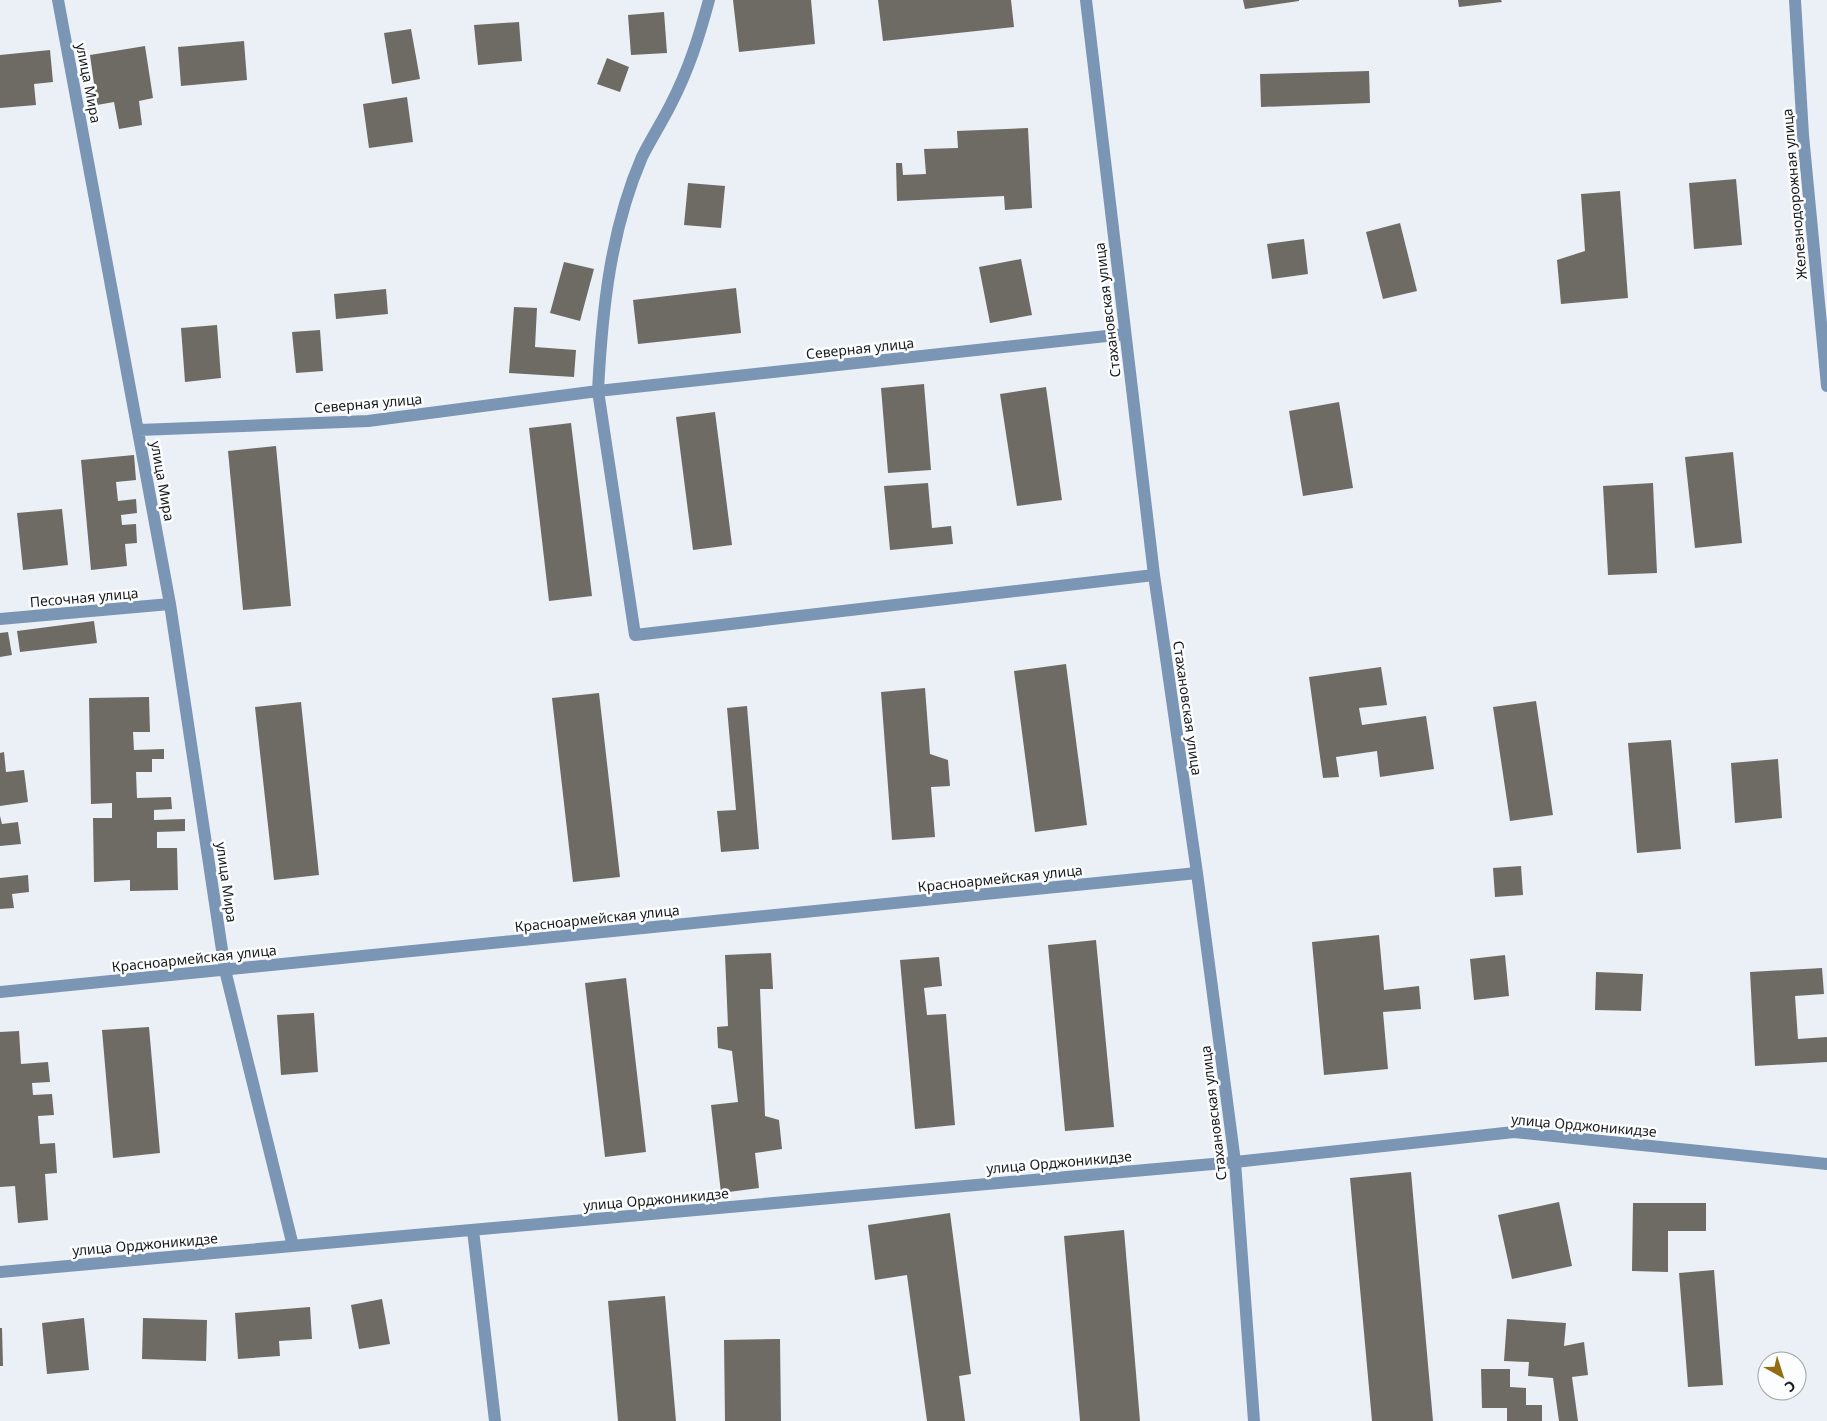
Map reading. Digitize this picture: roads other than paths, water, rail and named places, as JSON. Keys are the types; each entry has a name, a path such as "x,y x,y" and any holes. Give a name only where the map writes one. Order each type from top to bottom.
{"street":[{"name":"улица Мира","path":"58,0 170,604 225,970"},
{"path":"709,0 694,54 672,103 642,157 616,230 601,326 598,391 635,636 1154,575"},
{"name":"Стахановская улица","path":"1086,0 1154,575 1197,873 1235,1162 1254,1421"},
{"name":"Железнодорожная улица","path":"1795,0 1803,135 1827,386"},
{"name":"Северная улица","path":"139,430 368,421 598,391 1125,334"},
{"name":"Песочная улица","path":"0,619 170,604"},
{"name":"Красноармейская улица","path":"0,992 1197,873"},
{"path":"225,970 293,1246"},
{"name":"улица Орджоникидзе","path":"0,1272 1235,1162 1514,1132 1827,1164"},
{"path":"472,1230 495,1421"}]}
